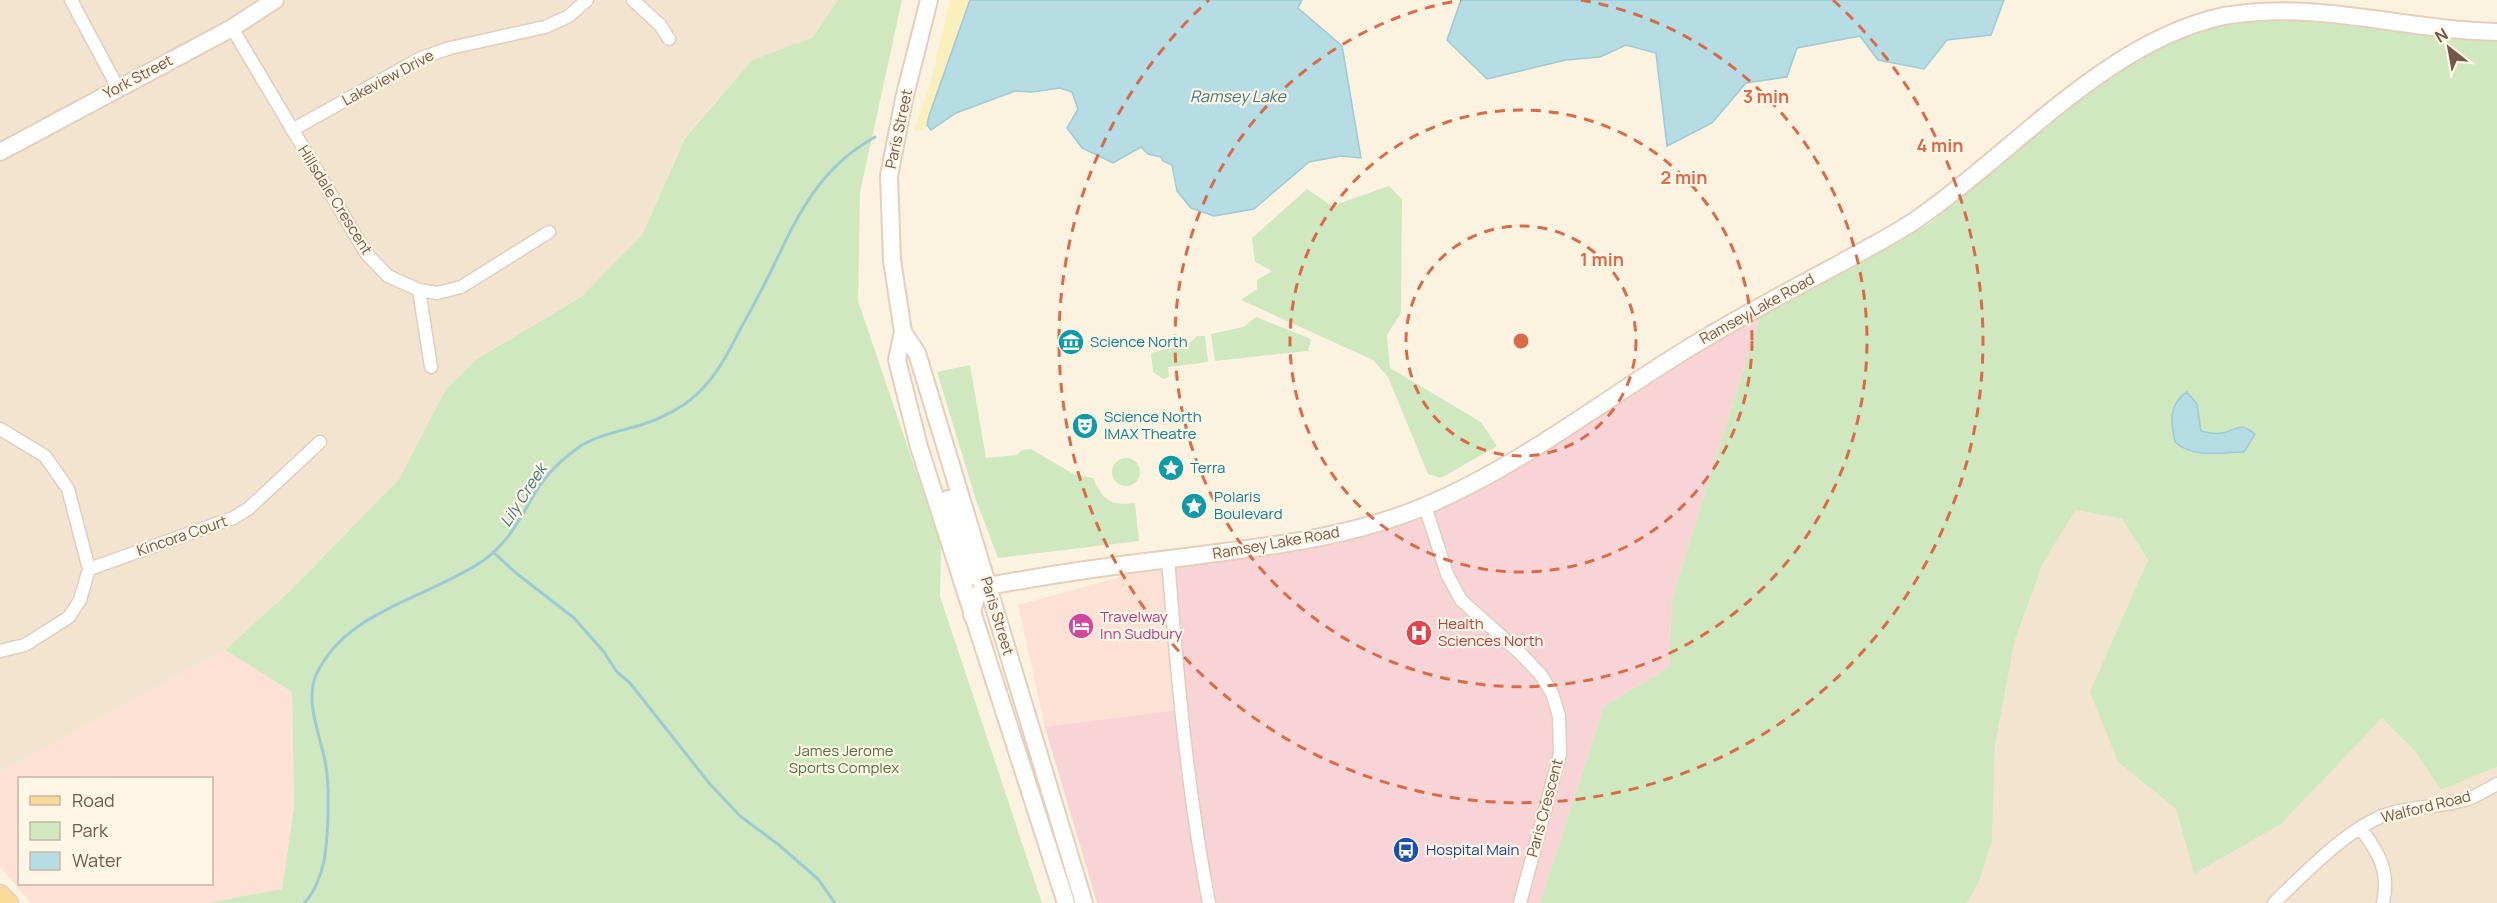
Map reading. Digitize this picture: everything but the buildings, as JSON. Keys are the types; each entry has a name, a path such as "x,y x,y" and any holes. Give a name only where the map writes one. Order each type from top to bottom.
{"main road":[{"path":"0,894 9,903"}],"street":[{"path":"71,0 118,88"},
{"name":"York Street","path":"0,152 232,28 275,0"},
{"name":"Lakeview Drive","path":"292,130 421,58 450,48 545,27 569,16 587,0"},
{"path":"633,0 660,25 669,39"},
{"name":"Paris Street","path":"929,0 904,99 889,176 892,260 903,332 897,360 910,417 1066,903"},
{"name":"Ramsey Lake Road","path":"988,585 1317,539 1380,522 1425,506 1523,456 1698,342 1906,228 1976,175 2095,78 2120,60 2169,34 2222,16 2297,8 2334,10 2454,30 2497,32"},
{"name":"Hillsdale Crescent","path":"232,28 366,253 388,276 419,290 437,293 461,287 549,232"},
{"path":"419,290 431,367"},
{"name":"Paris Street","path":"903,332 917,353 1084,903"},
{"path":"897,360 921,422 971,568 980,581 988,585 974,600 972,615"},
{"path":"0,429 45,456 68,489 89,569 81,600 69,617 25,645 0,651"},
{"name":"Kincora Court","path":"89,569 233,518 248,509 320,442"},
{"name":"Paris Crescent","path":"1425,506 1447,574 1461,600 1514,647 1541,675 1552,693 1558,717 1560,754 1520,903"},
{"path":"1168,559 1173,637 1193,822 1209,903"},
{"name":"Walford Road","path":"2274,903 2317,862 2360,828 2391,813 2470,798 2497,784"},
{"path":"2360,828 2380,856 2384,866 2386,888 2383,903"}],"shaded area":[{"path":"0,0 838,0 813,37 752,60 685,137 642,235 581,297 477,359 446,389 399,479 292,589 225,650 0,772"},
{"name":"Health Sciences North","path":"1761,314 1672,598 1669,667 1604,706 1540,903 1097,903 1045,727 1177,710 1160,566 1319,543 1524,458"},
{"path":"2076,510 2122,519 2148,560 2091,692 2118,762 2176,809 2194,874 2281,824 2382,717 2414,750 2441,790 2497,767 2497,903 1967,903 1979,882 1992,841 1995,745 2015,640 2043,563"},
{"path":"1160,566 1177,710 1045,727 1018,605"},
{"path":"225,650 292,692 294,807 282,889 207,903 31,903 0,867 0,772"}],"green space":[{"name":"James Jerome Sports Complex","path":"838,0 902,0 860,192 858,301 941,545 940,596 1042,903 207,903 282,889 294,807 292,692 225,650 292,589 399,479 446,389 477,359 581,297 642,235 685,138 752,60 813,37"},
{"path":"2280,18 2325,18 2497,39 2497,767 2441,790 2414,750 2382,718 2281,824 2194,874 2176,809 2118,762 2090,692 2148,560 2122,519 2076,510 2043,563 2015,640 1995,745 1992,841 1979,882 1967,903 1540,903 1604,706 1669,667 1672,598 1761,314 1930,223 2061,114 2141,55 2199,29"},
{"path":"1389,186 1402,199 1401,313 1387,335 1390,368 1481,422 1497,446 1441,478 1428,474 1388,377 1373,360 1241,300 1257,289 1257,280 1272,271 1255,262 1252,238 1307,189 1332,206"},
{"path":"1256,317 1311,339 1308,351 1215,361 1211,334 1243,327"},
{"path":"1197,336 1205,336 1208,362 1168,367 1169,377 1163,379 1153,372 1151,353 1190,343"},
{"path":"970,365 986,458 1017,455 1022,450 1031,449 1075,475 1093,478 1100,492 1108,500 1135,503 1139,541 998,558 976,500 937,372"},
{"path":"1126,458 1136,462 1140,472 1136,482 1126,486 1116,482 1112,472 1116,462"}],"sand":[{"path":"950,0 969,0 925,129 914,131 931,81"}],"water":[{"name":"Ramsey Lake","path":"970,0 1302,0 1298,8 1342,46 1361,158 1341,156 1309,162 1254,209 1214,216 1191,208 1177,191 1172,165 1163,161 1161,157 1148,154 1141,147 1113,163 1082,148 1067,128 1078,109 1072,92 1060,88 1032,92 1015,91 956,113 931,130 927,125 929,116"},
{"path":"1461,0 2004,0 1991,35 1947,40 1924,69 1878,60 1860,36 1797,48 1787,77 1746,83 1712,123 1667,146 1656,53 1626,45 1600,57 1566,60 1487,79 1447,40"},
{"path":"2187,392 2197,404 2201,431 2220,433 2242,427 2255,434 2244,452 2199,453 2190,451 2175,442 2172,414 2177,402"}],"waterway":[{"name":"Lily Creek","path":"304,903 311,895 319,878 327,840 327,777 312,698 316,675 329,653 367,620 459,575 490,555 512,531 550,472 582,445 604,435 656,420 677,409 696,395 711,379 728,354 793,227 814,192 840,162 875,137"},
{"path":"493,552 574,618 604,652 617,672 630,683 709,783 740,816 779,845 818,879 835,903"}],"place":[{"name":"Science North","path":"1071,342"},
{"name":"Science North IMAX Theatre","path":"1085,426"},
{"name":"Terra","path":"1171,468"},
{"name":"Polaris Boulevard","path":"1194,506"},
{"name":"Travelway Inn Sudbury","path":"1081,626"},
{"name":"Health Sciences North","path":"1419,633"},
{"name":"Hospital Main","path":"1406,850"}]}
